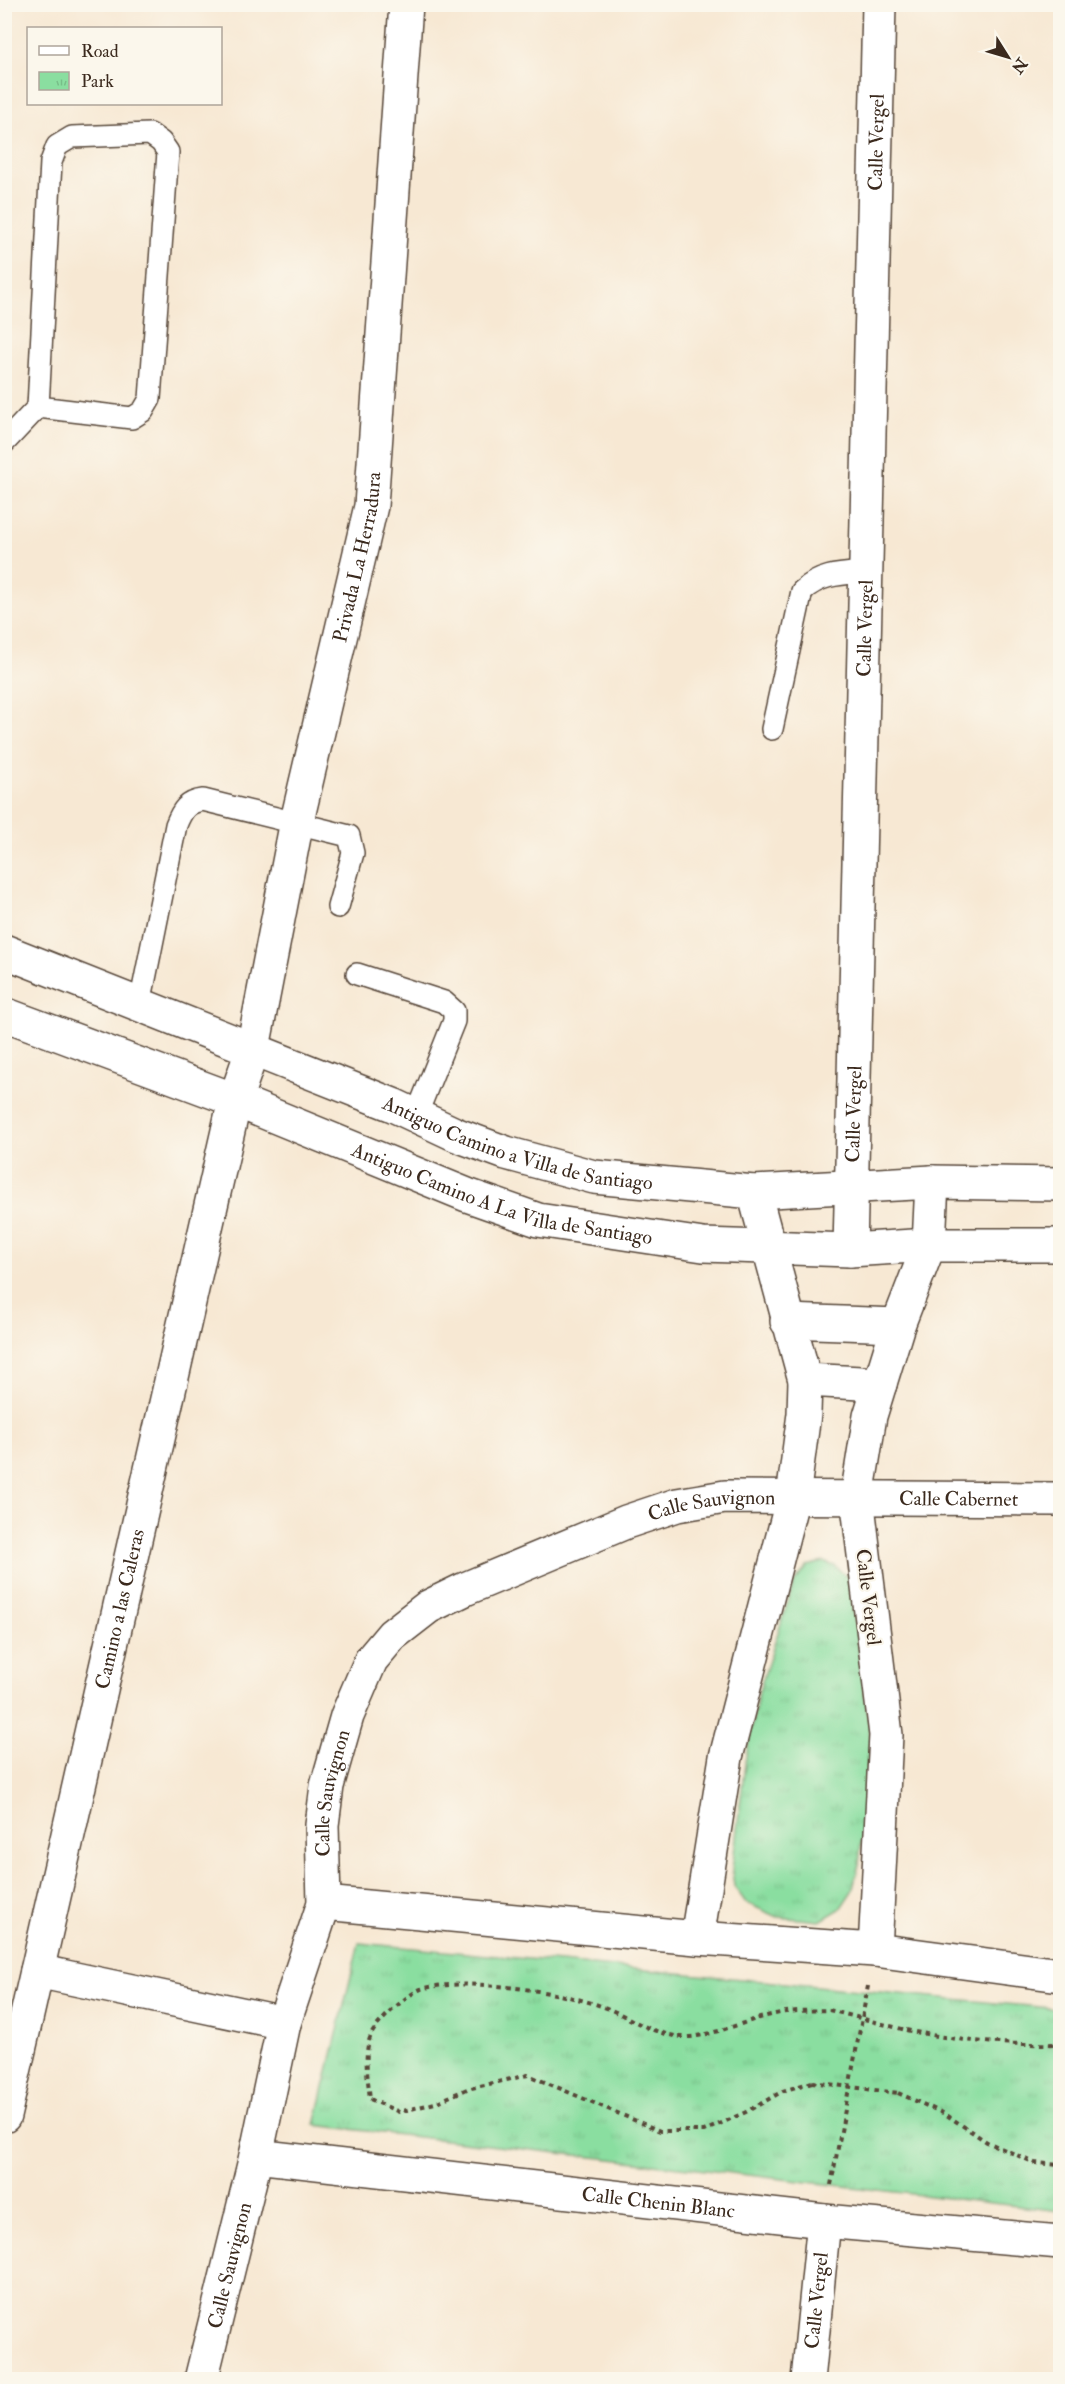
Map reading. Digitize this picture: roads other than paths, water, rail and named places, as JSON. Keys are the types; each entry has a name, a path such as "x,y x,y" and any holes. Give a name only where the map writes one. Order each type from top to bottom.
{"street":[{"name":"Privada La Herradura","path":"235,1100 253,1048 297,822 371,506 406,4"},
{"name":"Calle Vergel","path":"850,1250 879,4"},
{"name":"Antiguo Camino a Villa de Santiago","path":"4,951 253,1048 506,1153 594,1177 754,1192 932,1182 1060,1184"},
{"name":"Antiguo Camino A La Villa de Santiago","path":"4,1014 235,1100 456,1191 538,1220 703,1245 850,1250 929,1245 1060,1245"},
{"name":"Camino a las Caleras","path":"4,2116 235,1100"},
{"name":"Calle Vergel","path":"875,1950 886,1735 857,1497 870,1416 898,1325 929,1245 932,1182"},
{"path":"697,1938 726,1757 793,1497 805,1380 754,1192"},
{"path":"787,1320 898,1325"},
{"path":"805,1380 880,1384"},
{"name":"Calle Sauvignon","path":"201,2379 256,2156 284,2023 324,1903 322,1825 327,1786 347,1716 371,1660 392,1635 428,1607 465,1589 626,1522 677,1505 725,1497 793,1497"},
{"name":"Calle Cabernet","path":"793,1497 1060,1499"},
{"path":"324,1903 697,1938 875,1950 1060,1975"},
{"path":"37,1971 284,2023"},
{"name":"Calle Chenin Blanc","path":"256,2156 824,2221 1060,2242"},
{"name":"Calle Vergel","path":"808,2379 824,2221"}],"lane":[{"path":"4,443 38,407 51,162 57,146 72,136 150,134 161,142 168,152 150,399 143,411 132,418 38,407"},
{"path":"772,729 802,591 815,580 824,577 865,572"},
{"path":"140,1004 173,836 186,806 203,800 349,836 353,853 338,907"},
{"path":"357,974 444,1002 454,1011 454,1022 416,1116"}]}
